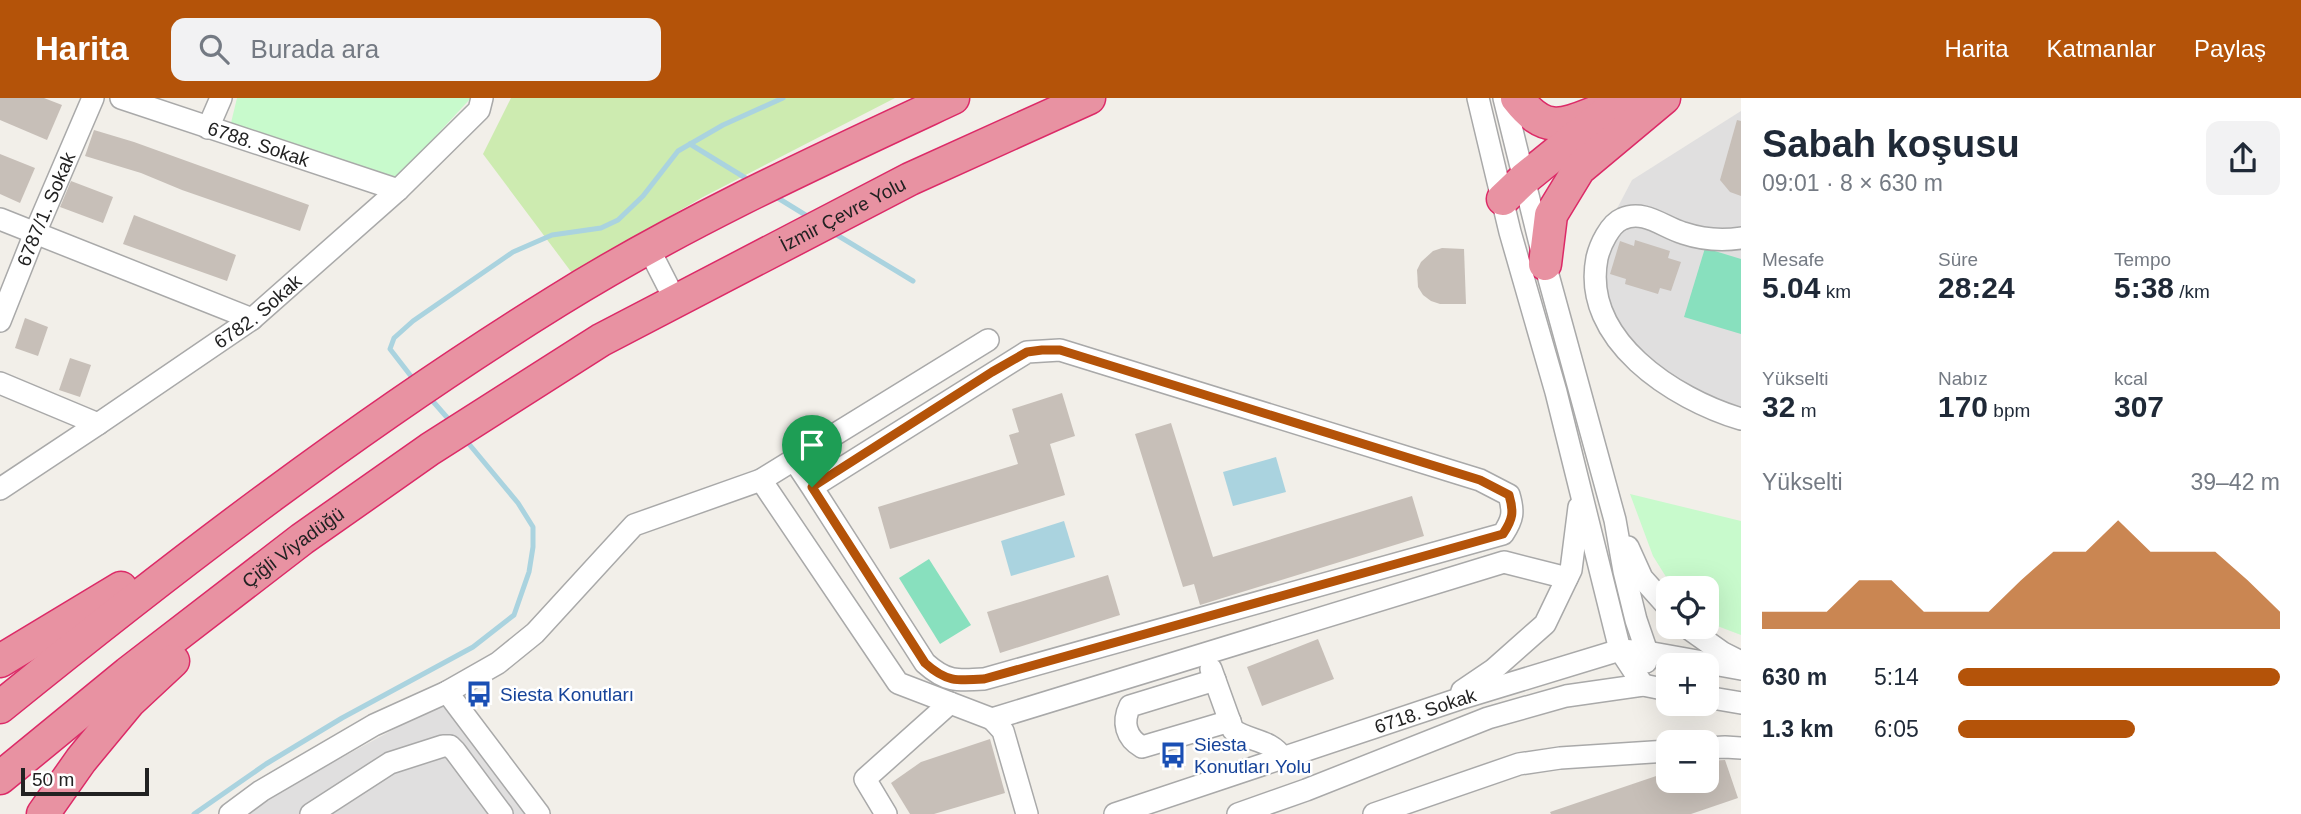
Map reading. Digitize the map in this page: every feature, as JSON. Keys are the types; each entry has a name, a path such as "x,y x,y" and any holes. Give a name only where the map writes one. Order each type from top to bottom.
{"highway":[{"path":"0,707 101,625 268,497 408,398 559,300 728,207 814,163 953,98"},
{"name":"İzmir Çevre Yolu","path":"601,340 910,178 1089,98"},
{"path":"1517,98 1528,112 1546,123 1564,125 1620,101"},
{"path":"1518,192 1554,187 1664,98"},
{"path":"1518,192 1620,101"},
{"path":"1545,264 1552,215 1579,169"},
{"name":"Çiğli Viyadüğü","path":"0,778 128,673 303,539 430,449 601,340"},
{"path":"0,661 268,497"},
{"path":"43,814 81,760 129,702 303,539"}],"street":[{"name":"6787/1. Sokak","path":"0,321 93,98"},
{"name":"6788. Sokak","path":"121,98 398,191"},
{"path":"208,128 221,98"},
{"name":"6782. Sokak","path":"0,489 252,319 398,191 479,110 482,98"},
{"path":"1478,98 1545,264 1615,520 1630,596 1647,652 1643,685"},
{"path":"1504,98 1518,192 1510,232 1549,367 1620,650 1643,685"},
{"path":"1741,238 1697,237 1675,231 1647,217 1624,218 1612,225 1598,255 1595,284 1600,309 1606,321 1615,335 1654,376 1692,400 1741,419"},
{"path":"0,219 252,319"},
{"path":"649,249 675,300"},
{"path":"230,814 261,791 374,725 447,692 498,663 535,633 634,525 761,480 988,340"},
{"path":"794,460 925,663 939,675 956,681 984,679 1503,534 1514,511 1509,495 1480,480 1060,350 1027,352 812,487"},
{"path":"0,383 99,424"},
{"path":"761,480 898,683 992,719 1003,731 1027,814"},
{"path":"1443,704 1493,670 1545,624 1571,570 1581,495"},
{"path":"1615,520 1642,578 1656,594"},
{"path":"992,719 1504,562 1567,578"},
{"path":"1703,639 1741,662"},
{"name":"6718. Sokak","path":"1115,814 1443,704 1620,650 1647,652 1741,669"},
{"path":"1205,653 1233,730 1247,738 1270,744 1283,758"},
{"path":"1215,680 1130,706 1126,713 1126,728 1132,739 1142,747 1230,721"},
{"name":"6718. Sokak","path":"1238,814 1488,718 1566,696 1643,685 1656,688"},
{"path":"447,692 539,814"},
{"path":"1719,699 1741,703"},
{"path":"886,814 865,779 950,703"},
{"path":"311,814 390,763 450,746 502,814"},
{"path":"1719,747 1741,748"},
{"path":"1374,814 1430,804 1503,768 1534,761 1656,752"}],"shaded area":[{"path":"1741,111 1741,426 1651,384 1588,264 1632,180"},
{"path":"442,703 529,814 246,814 264,800"}],"green space":[{"path":"237,98 471,98 393,182 230,127"},
{"path":"511,98 895,98 703,197 572,273 483,154"},
{"path":"1705,248 1741,259 1741,334 1684,317"},
{"path":"1630,494 1741,521 1741,635 1719,627 1719,576 1666,576 1653,556"},
{"path":"929,559 971,625 940,644 899,578"}],"water":[{"path":"1276,457 1286,492 1233,506 1223,472"},
{"path":"1064,521 1075,557 1011,576 1001,541"}],"building":[{"path":"0,98 44,98 62,105 47,140 0,120"},
{"path":"1737,120 1741,121 1741,196 1730,192 1720,180"},
{"path":"94,130 309,205 300,231 141,173 85,156"},
{"path":"0,154 35,168 20,203 0,194"},
{"path":"71,181 113,197 103,223 60,207"},
{"path":"134,215 236,255 227,281 123,244"},
{"path":"1635,240 1670,251 1668,258 1681,262 1671,291 1660,288 1658,294 1625,284 1626,279 1610,274 1620,241 1634,246"},
{"path":"1442,248 1464,249 1466,304 1440,304 1431,301 1418,287 1417,270 1421,262 1433,251"},
{"path":"25,318 48,327 38,356 15,348"},
{"path":"70,358 91,365 80,397 59,390"},
{"path":"1062,393 1075,436 1050,444 1065,495 890,549 878,507 1018,464 1009,435 1019,432 1012,409"},
{"path":"1171,423 1213,557 1412,496 1424,536 1200,605 1194,584 1183,587 1135,434"},
{"path":"1108,575 1120,615 1000,653 987,612"},
{"path":"1318,639 1334,679 1262,706 1247,667"},
{"path":"990,739 1005,793 934,814 910,814 891,783 921,762"},
{"path":"1719,760 1725,760 1738,798 1691,814 1550,812 1656,776 1656,793 1719,793"}],"waterway":[{"path":"414,380 390,349 394,338 413,321 513,252 552,235 601,228 618,220 643,196 678,151 723,125 783,98"},
{"path":"690,144 752,182"},
{"path":"773,195 812,219"},
{"path":"832,232 913,281"},
{"path":"430,398 451,422"},
{"path":"194,814 266,764 342,718 473,647 514,615 529,572 533,527 518,503 464,438"}],"place":[{"name":"Siesta Konutları","path":"479,694"},
{"name":"Siesta Konutları Yolu","path":"1173,755"}],"route":[{"path":"1060,350 1480,480 1509,495 1514,511 1503,534 984,679 956,681 939,675 925,663 812,487 1027,352 1060,350"}]}
